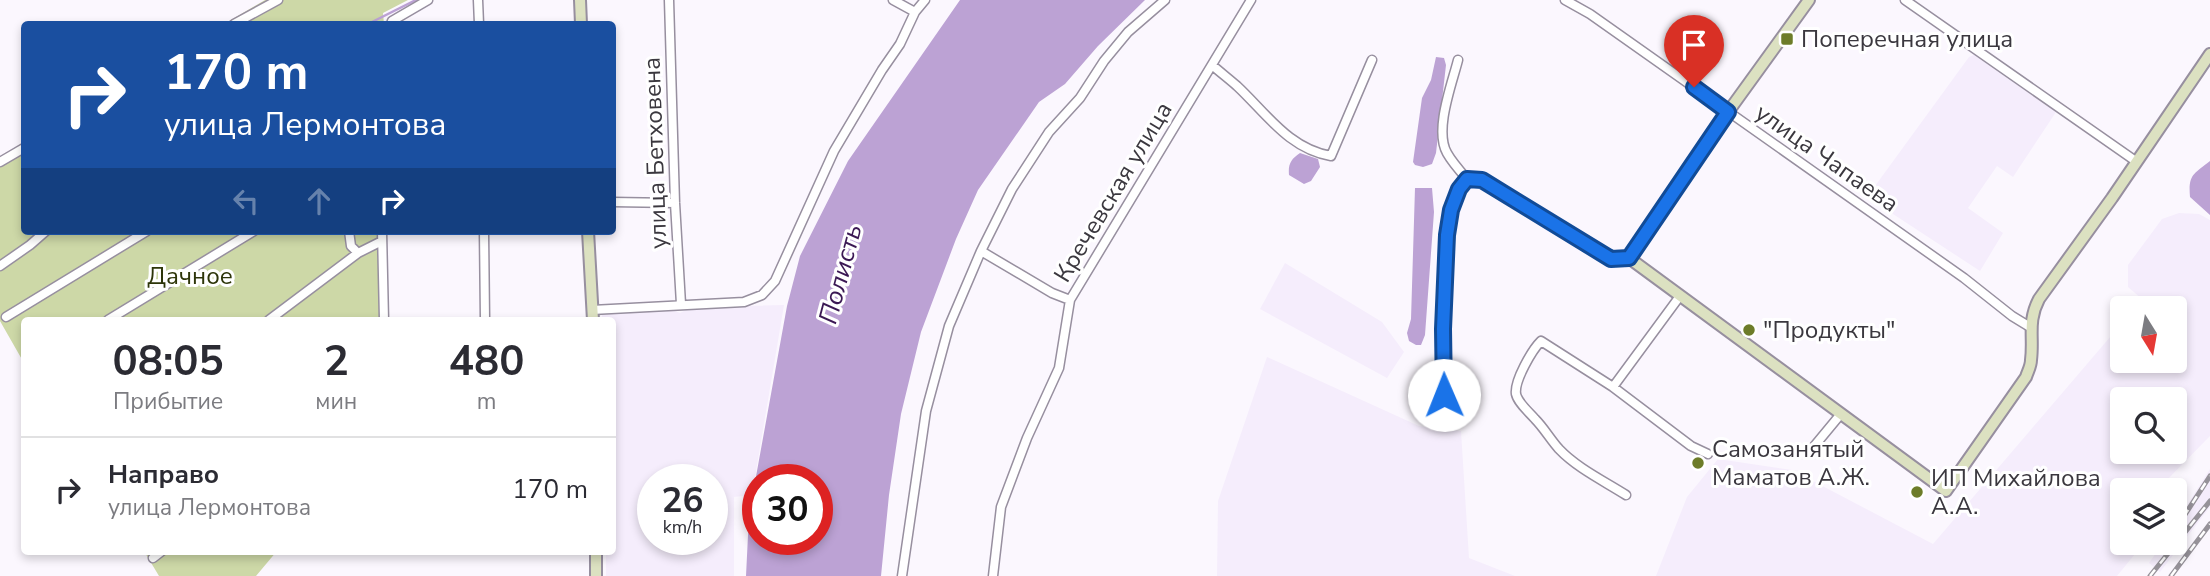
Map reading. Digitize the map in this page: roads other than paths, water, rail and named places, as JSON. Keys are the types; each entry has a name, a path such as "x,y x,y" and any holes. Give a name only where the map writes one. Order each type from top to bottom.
{"street":[{"path":"240,21 278,0"},
{"path":"392,21 428,0"},
{"path":"478,0 479,21"},
{"path":"580,0 581,21"},
{"name":"улица Бетховена","path":"669,0 681,304"},
{"path":"893,0 915,12"},
{"path":"588,235 592,315 681,304 744,302 762,295 775,281 834,151 900,44 915,12 925,0"},
{"path":"902,576 926,411 948,326 981,251 1012,189 1049,132 1080,98 1104,61 1128,32 1165,0"},
{"name":"Кречевская улица","path":"993,576 1001,507 1027,438 1059,368 1070,300 1251,0"},
{"name":"улица Чапаева","path":"1565,0 1590,14 2031,327"},
{"path":"1629,258 1728,112 1809,0"},
{"path":"1905,0 2137,162"},
{"path":"1458,60 1446,110 1443,137 1445,150 1467,179 1482,180 1611,259 1629,258 1947,491 2026,377 2031,361 2033,311 2039,299 2210,54"},
{"path":"1212,65 1294,141 1315,153 1331,156 1372,60"},
{"path":"0,162 21,150"},
{"path":"1444,395 1443,329 1447,235 1451,210 1459,189 1467,179"},
{"path":"616,202 675,203"},
{"path":"0,266 41,235"},
{"path":"6,317 140,235"},
{"path":"113,317 247,235"},
{"path":"350,235 351,246 358,253"},
{"path":"382,235 384,317"},
{"path":"484,235 485,317"},
{"path":"273,317 358,253 382,241"},
{"path":"981,251 1052,293 1070,300"},
{"path":"1613,387 1680,296"},
{"path":"1626,495 1575,462 1559,448 1516,395 1517,384 1534,348 1541,341 1613,387 1691,446 1708,454"},
{"path":"1811,450 1840,415"},
{"path":"153,558 157,555"},
{"path":"596,555 596,576"}],"water":[{"name":"Полисть","path":"960,0 1145,0 1098,46 1065,84 1039,102 978,190 956,239 921,332 901,414 881,576 746,576 747,555 833,555 833,464 758,464 787,306 800,256 848,161"},
{"path":"1436,57 1444,58 1446,65 1436,153 1432,164 1423,167 1413,162 1422,98 1431,80"},
{"path":"1300,153 1318,159 1320,167 1311,181 1304,184 1289,175 1291,162"},
{"path":"2210,161 2210,215 2190,197 2190,184 2193,175"},
{"path":"1415,188 1432,188 1434,212 1425,335 1421,345 1409,341 1407,333 1411,319"}],"waterway":[{"path":"374,21 416,0"}],"railway":[{"path":"2187,511 2210,476"},
{"path":"2150,576 2210,501"},
{"path":"2171,576 2210,524"}],"place":[{"name":"Поперечная улица","path":"1787,39"},
{"name":"\"Продукты\"","path":"1749,330"},
{"name":"Самозанятый Маматов А.Ж.","path":"1698,463"},
{"name":"ИП Михайлова А.А.","path":"1917,492"}],"park label":[{"name":"Дачное","path":"190,276"}]}
